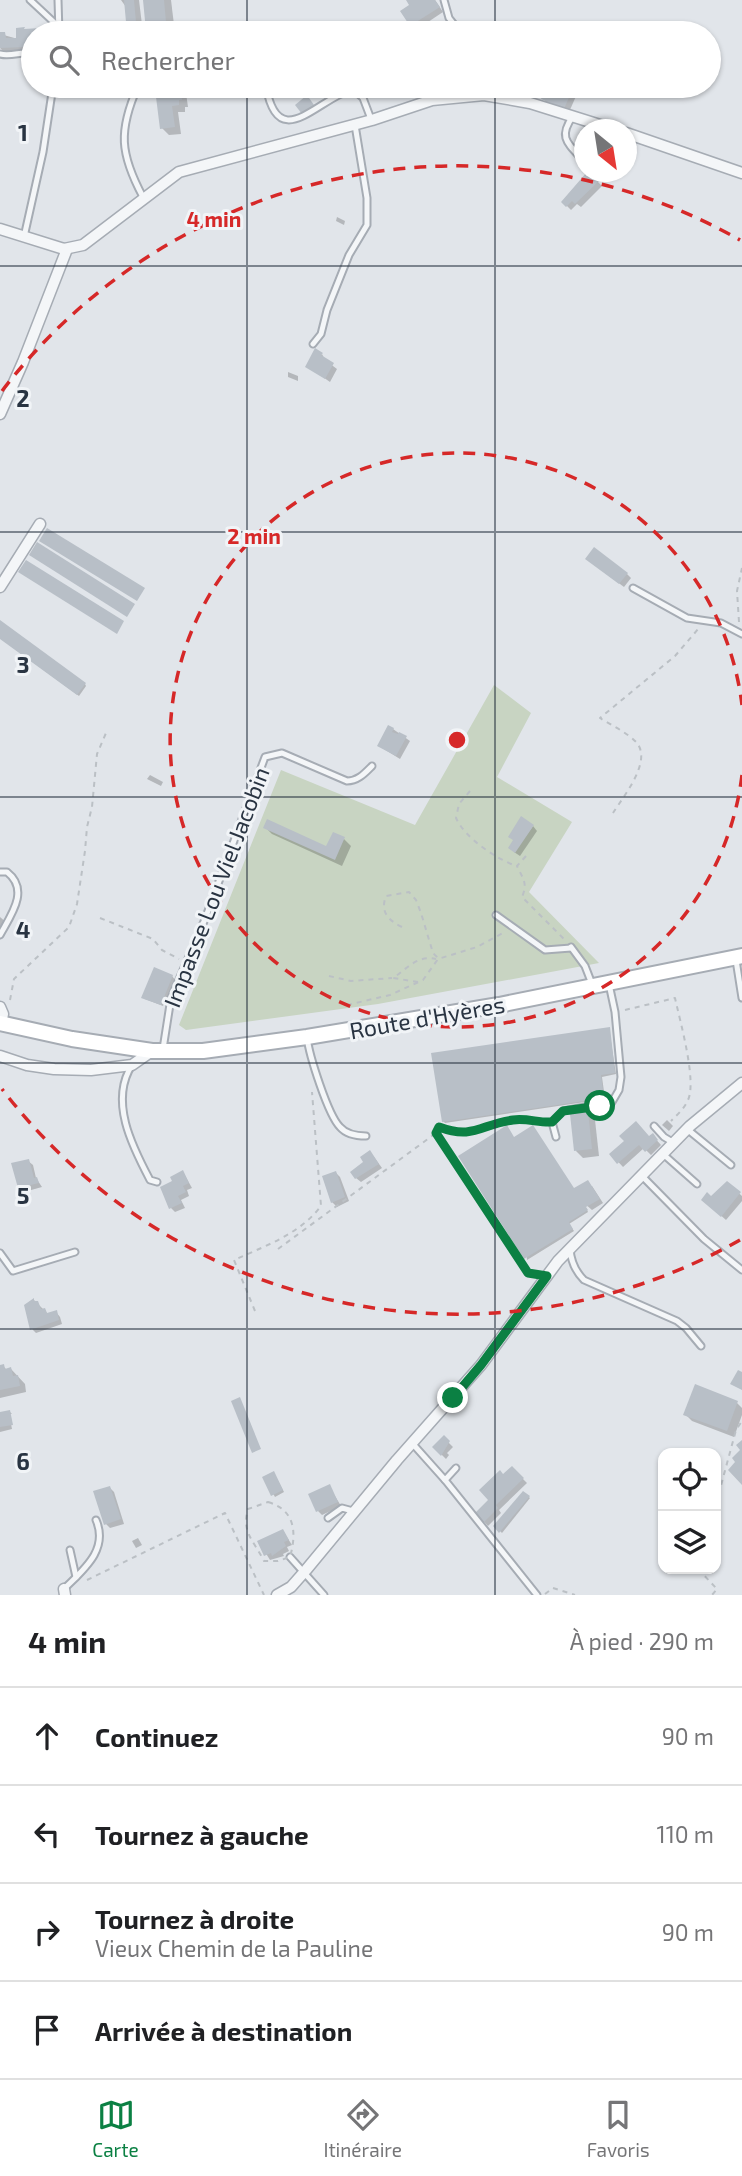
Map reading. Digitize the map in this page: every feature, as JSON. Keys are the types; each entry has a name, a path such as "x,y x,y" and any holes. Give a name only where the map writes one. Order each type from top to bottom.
{"main road":[{"name":"Route d'Hyères","path":"3,1024 72,1039 157,1051 203,1051 307,1037 739,960"}],"street":[{"path":"0,229 67,249 83,245 178,172 355,125 442,98"},
{"path":"512,98 582,119"},
{"path":"637,137 742,173"},
{"path":"0,414 67,249"},
{"path":"0,587 40,524"},
{"path":"0,1007 3,1024"},
{"path":"0,1056 27,1065 91,1070 132,1065 157,1051"},
{"path":"278,1595 304,1572 353,1511 481,1365 570,1249 687,1129 742,1083"}],"lane":[{"path":"30,0 50,21"},
{"path":"58,0 59,21"},
{"path":"444,0 451,21"},
{"path":"0,54 21,51"},
{"path":"24,237 51,98"},
{"path":"134,98 123,131 123,147 143,197"},
{"path":"268,98 269,106 276,115 286,121 301,119 333,98"},
{"path":"363,98 372,120"},
{"path":"573,116 565,128 566,142 574,150"},
{"path":"313,344 321,334 327,310 349,255 367,225 367,198 355,125"},
{"path":"633,588 687,618 721,623 742,634"},
{"name":"Impasse Lou Viel Jacobin","path":"157,1051 171,998 205,919 265,757 282,753 347,781 353,781 372,766"},
{"path":"0,872 6,872 15,878 18,901 0,935"},
{"path":"496,915 545,950 570,947 585,966 593,987"},
{"path":"739,960 742,998"},
{"path":"556,1137 552,1122 563,1111 611,1102 619,1090 621,1077 615,1012 609,984"},
{"path":"307,1037 309,1053 340,1128 355,1135 366,1136"},
{"path":"132,1065 124,1083 121,1101 126,1124 144,1167 150,1180 157,1182"},
{"path":"654,1126 674,1143"},
{"path":"687,1129 731,1165"},
{"path":"663,1154 697,1184"},
{"path":"642,1176 704,1239 742,1270"},
{"path":"570,1249 576,1272 584,1280 677,1321 701,1346"},
{"path":"0,1253 13,1270 75,1252"},
{"path":"412,1443 537,1595"},
{"path":"445,1480 456,1468"},
{"path":"328,1518 342,1508 353,1511"},
{"path":"64,1592 89,1566 97,1550 101,1532 96,1520"},
{"path":"70,1550 76,1577"},
{"path":"289,1557 324,1595"}],"path":[{"path":"740,624 737,591 742,568"},
{"path":"613,813 636,777 641,764 641,753 637,744 600,718 675,656 695,634 702,621"},
{"path":"3,1024 14,979 69,927 77,904 97,754 106,733"},
{"path":"470,791 459,804 456,818 461,829 503,861 517,866 525,880 526,887 522,897 570,947"},
{"path":"517,866 526,856"},
{"path":"402,927 385,915 383,905 386,896 409,892 416,900 433,953 438,959"},
{"path":"100,918 153,939 162,950 187,961"},
{"path":"393,978 416,960 427,957 438,959 477,947 513,927"},
{"path":"347,1005 390,995 423,980 438,959"},
{"path":"329,976 351,981 393,978 418,982"},
{"path":"615,1012 675,998 692,1081 689,1099 671,1121"},
{"path":"254,1311 234,1259 288,1235 321,1206 311,1080 316,1072"},
{"path":"278,1249 436,1133 439,1127 456,1133 476,1131 511,1120 552,1122"},
{"path":"436,1133 528,1273 547,1276"},
{"path":"721,1486 736,1430 742,1420"},
{"path":"268,1502 280,1506 288,1513 294,1542 289,1557 278,1561 264,1561 244,1521 248,1509 268,1502"},
{"path":"85,1581 225,1513 264,1595"},
{"path":"703,1574 717,1589 712,1595"},
{"path":"544,1595 553,1588 575,1595"}],"green space":[{"path":"494,685 531,713 497,777 572,822 529,892 599,963 378,1004 186,1030 179,1025 281,770 415,825"}],"building":[{"path":"124,0 134,0 136,21 126,21"},
{"path":"143,0 164,0 166,21 145,21"},
{"path":"406,0 435,0 440,7 418,21 407,21 400,11 409,5"},
{"path":"21,27 21,47 0,48 0,32 5,32 6,38 16,38 16,28"},
{"path":"156,98 182,98 179,105 172,106 175,127 160,129"},
{"path":"303,98 309,98 314,105 302,114 295,105"},
{"path":"541,98 569,98 564,109"},
{"path":"578,182 598,182 575,204 572,201 566,207 561,202"},
{"path":"315,348 334,363 325,379 305,367"},
{"path":"47,528 145,588 137,601 39,541"},
{"path":"37,542 135,604 127,617 29,555"},
{"path":"594,547 628,573 619,584 585,559"},
{"path":"26,560 124,621 117,634 18,572"},
{"path":"0,620 86,683 77,695 0,639"},
{"path":"388,725 394,728 392,732 407,736 396,756 377,746"},
{"path":"521,816 534,825 515,853 508,848 513,840 508,837"},
{"path":"267,819 326,846 333,832 345,837 335,860 263,828"},
{"path":"154,967 173,975 161,1005 141,998"},
{"path":"610,1027 615,1073 601,1075 604,1098 442,1122 431,1053"},
{"path":"588,1111 592,1149 574,1151 570,1114"},
{"path":"636,1121 649,1136 653,1133 658,1140 645,1152 639,1145 617,1164 609,1154 624,1141 619,1136"},
{"path":"507,1125 514,1137 533,1125 574,1188 588,1180 600,1199 569,1222 573,1229 524,1259 458,1156"},
{"path":"370,1150 379,1164 355,1179 350,1172 363,1162 360,1157"},
{"path":"29,1159 34,1178 37,1177 39,1183 18,1188 11,1163"},
{"path":"183,1170 189,1183 183,1186 186,1192 178,1196 182,1203 169,1209 160,1187 172,1181 170,1177"},
{"path":"336,1171 345,1197 331,1203 322,1176"},
{"path":"727,1181 741,1192 721,1217 701,1200 707,1192 711,1196"},
{"path":"34,1298 47,1313 57,1310 59,1320 30,1330 24,1305"},
{"path":"4,1364 5,1369 11,1367 13,1376 18,1375 20,1386 0,1390 0,1365"},
{"path":"738,1370 742,1372 742,1390 730,1384"},
{"path":"695,1384 738,1401 727,1431 683,1415"},
{"path":"240,1397 261,1449 252,1453 231,1401"},
{"path":"10,1410 13,1425 0,1427 0,1412"},
{"path":"444,1435 450,1441 441,1456 432,1447"},
{"path":"742,1440 742,1485 728,1470 735,1462 732,1458 740,1450 736,1445"},
{"path":"512,1466 524,1478 496,1505 498,1508 483,1523 474,1514 488,1500 479,1490 500,1470 503,1474"},
{"path":"274,1471 283,1490 271,1496 262,1477"},
{"path":"330,1484 338,1502 316,1512 308,1494"},
{"path":"110,1486 121,1519 104,1525 93,1491"},
{"path":"523,1491 530,1496 499,1533 493,1526"},
{"path":"283,1529 289,1540 284,1542 286,1546 272,1556 271,1553 264,1556 257,1541"}],"route":[{"path":"453,1398 547,1276 528,1273 436,1133 439,1127 456,1133 476,1131 511,1120 552,1122 563,1111 600,1106"}]}
